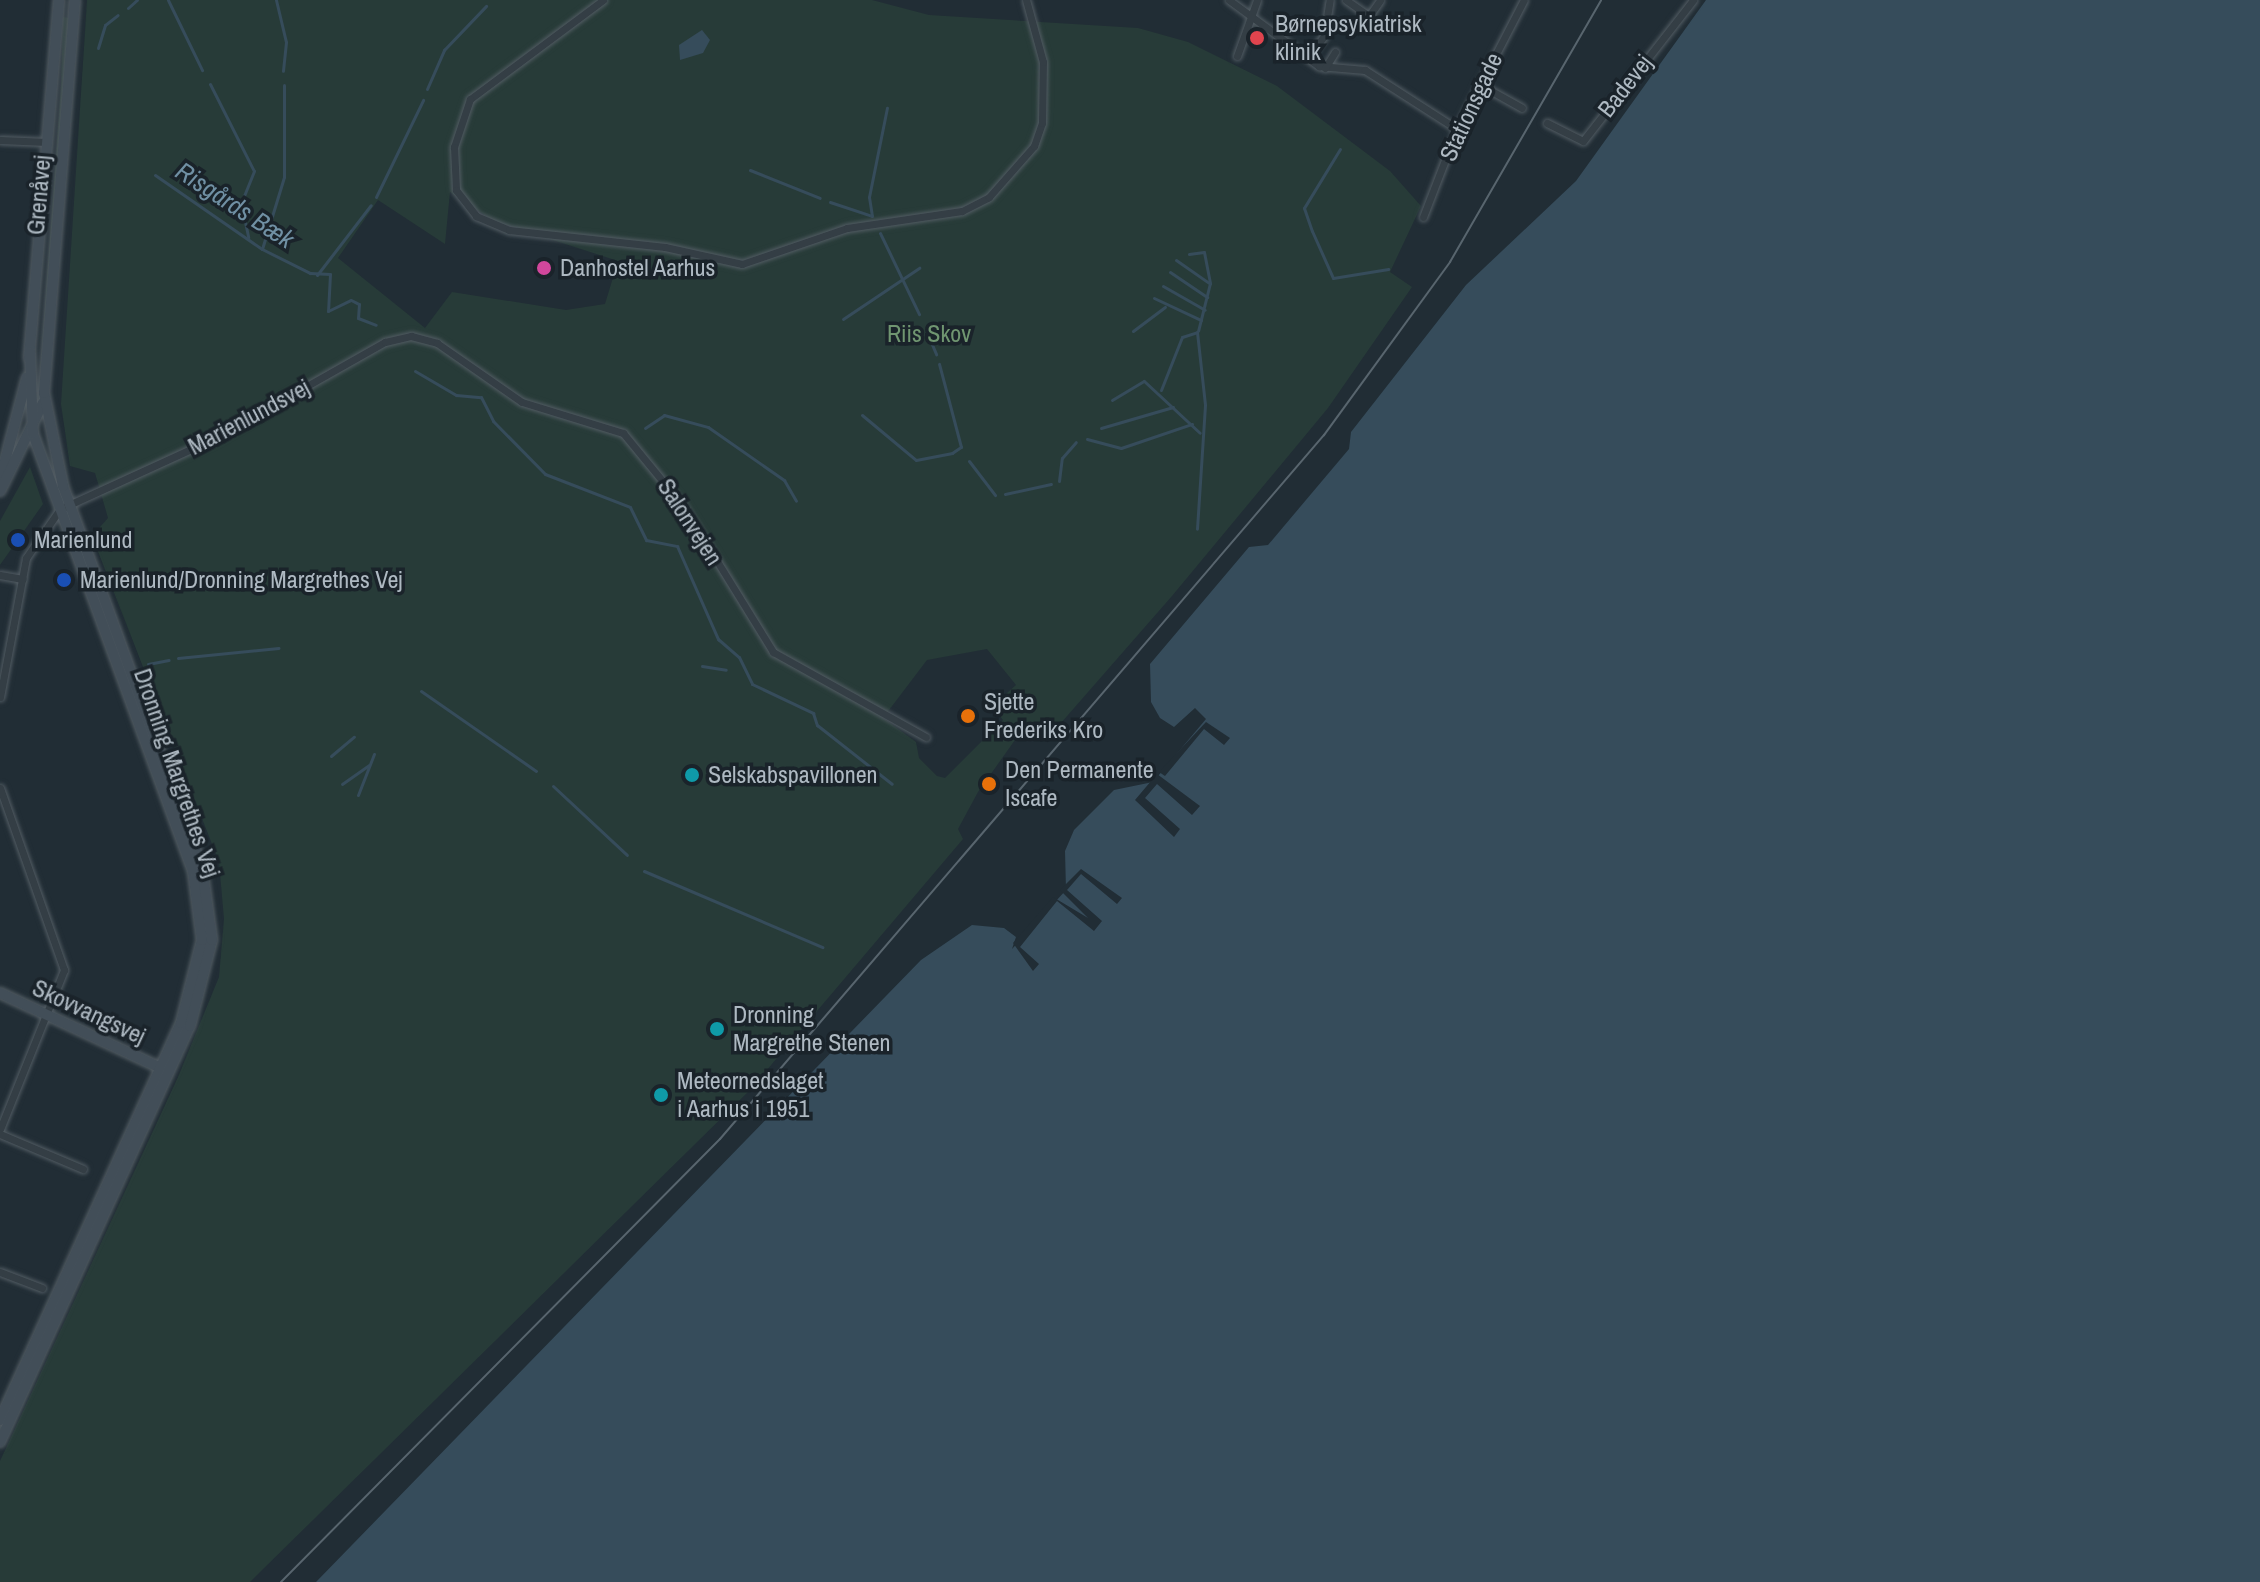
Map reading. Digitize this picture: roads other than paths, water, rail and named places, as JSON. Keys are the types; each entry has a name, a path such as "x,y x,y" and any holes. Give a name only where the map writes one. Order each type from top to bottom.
{"street":[{"name":"Grenåvej","path":"30,352 59,0"},
{"name":"Grenåvej","path":"44,393 73,0"},
{"path":"603,0 470,99 454,147 456,190 476,216 509,230 665,247 742,264 847,228 962,211 1013,173 1042,123 1043,62 1026,0"},
{"path":"1229,0 1325,68 1365,70 1457,129"},
{"path":"1237,56 1257,0"},
{"path":"1308,58 1324,36 1330,0"},
{"path":"1346,0 1369,16 1380,0"},
{"name":"Stationsgade","path":"1423,217 1457,129 1524,0"},
{"name":"Badevej","path":"1547,123 1583,141 1693,0"},
{"path":"1325,68 1335,52"},
{"path":"1479,84 1522,108"},
{"path":"0,140 47,142"},
{"name":"Marienlundsvej","path":"65,507 238,427 385,342 429,339"},
{"name":"Salonvejen","path":"429,339 522,402 623,433 683,506 773,652 926,737"},
{"path":"0,480 30,352"},
{"name":"Dronning Margrethes Vej","path":"0,1442 190,1026 212,940 202,868 65,507 33,433 30,352"},
{"path":"0,491 25,451 44,393"},
{"name":"Dronning Margrethes Vej","path":"0,1420 161,1068 198,973 200,903 65,507 44,393"},
{"path":"25,451 41,451"},
{"path":"0,697 23,579 36,534 65,507"},
{"path":"0,575 23,579"},
{"path":"0,788 63,961 47,1015 0,1132 83,1169"},
{"name":"Skovvangsvej","path":"0,993 161,1068"},
{"path":"0,1272 42,1288"}],"water":[{"path":"1706,0 2260,0 2260,1582 316,1582 921,960 972,925 1004,928 1016,937 1012,949 1066,890 1065,851 1074,830 1114,790 1153,782 1206,719 1195,708 1174,727 1160,718 1151,702 1150,664 1249,547 1268,545 1349,449 1351,432 1466,285 1576,181"},
{"path":"702,30 710,40 703,53 680,60 679,45"}],"waterway":[{"path":"128,8 137,0"},
{"path":"168,0 202,70"},
{"path":"276,0 286,42 283,71"},
{"path":"427,89 444,50 486,6"},
{"path":"98,48 105,25 118,15"},
{"path":"210,84 254,171 241,203 248,237"},
{"path":"262,249 284,177 284,85"},
{"path":"376,197 423,100"},
{"path":"830,202 872,216 869,197 887,108"},
{"path":"1340,149 1304,208 1312,231 1333,278 1388,269"},
{"path":"750,170 820,198"},
{"name":"Risgårds Bæk","path":"155,175 262,249 310,273 330,274 328,311 351,300 359,304 358,318 376,325"},
{"path":"317,275 371,205"},
{"path":"880,233 919,314"},
{"path":"1189,254 1204,252 1210,283 1198,331"},
{"path":"1176,260 1209,283"},
{"path":"843,319 919,268"},
{"path":"1170,272 1207,297"},
{"path":"1163,286 1205,310"},
{"path":"1154,298 1201,320"},
{"path":"1133,331 1165,307"},
{"path":"1161,390 1182,337 1197,332 1205,405 1197,529"},
{"path":"928,335 936,354"},
{"path":"862,415 916,460 952,453 961,447 939,364"},
{"name":"Risgårds Bæk","path":"415,371 456,395 481,397 493,421 545,474 630,507 646,540 677,546 718,639 739,657 752,684 813,713 817,725 892,784"},
{"path":"1112,400 1144,381 1200,433"},
{"path":"1101,428 1173,407"},
{"path":"645,428 664,415 708,427 784,480 796,501"},
{"path":"1087,439 1121,448 1192,424"},
{"path":"1059,481 1062,458 1076,442"},
{"path":"969,461 995,495"},
{"path":"1005,494 1051,484"},
{"path":"178,658 279,648"},
{"path":"148,664 169,660"},
{"path":"702,666 726,670"},
{"path":"421,691 536,771"},
{"path":"331,756 354,737"},
{"path":"358,795 374,754"},
{"path":"342,784 369,765"},
{"path":"553,786 627,855"},
{"path":"644,871 822,947"}],"tram line":[{"path":"281,1582 720,1139 1324,435 1450,262 1601,0"}],"place":[{"name":"Børnepsykiatrisk klinik","path":"1257,38"},
{"name":"Danhostel Aarhus","path":"544,268"},
{"name":"Marienlund","path":"18,540"},
{"name":"Marienlund/Dronning Margrethes Vej","path":"64,580"},
{"name":"Sjette Frederiks Kro","path":"968,716"},
{"name":"Selskabspavillonen","path":"692,775"},
{"name":"Den Permanente Iscafe","path":"989,784"},
{"name":"Dronning Margrethe Stenen","path":"717,1029"},
{"name":"Meteornedslaget i Aarhus i 1951","path":"661,1095"}],"park label":[{"name":"Riis Skov","path":"929,334"}]}
